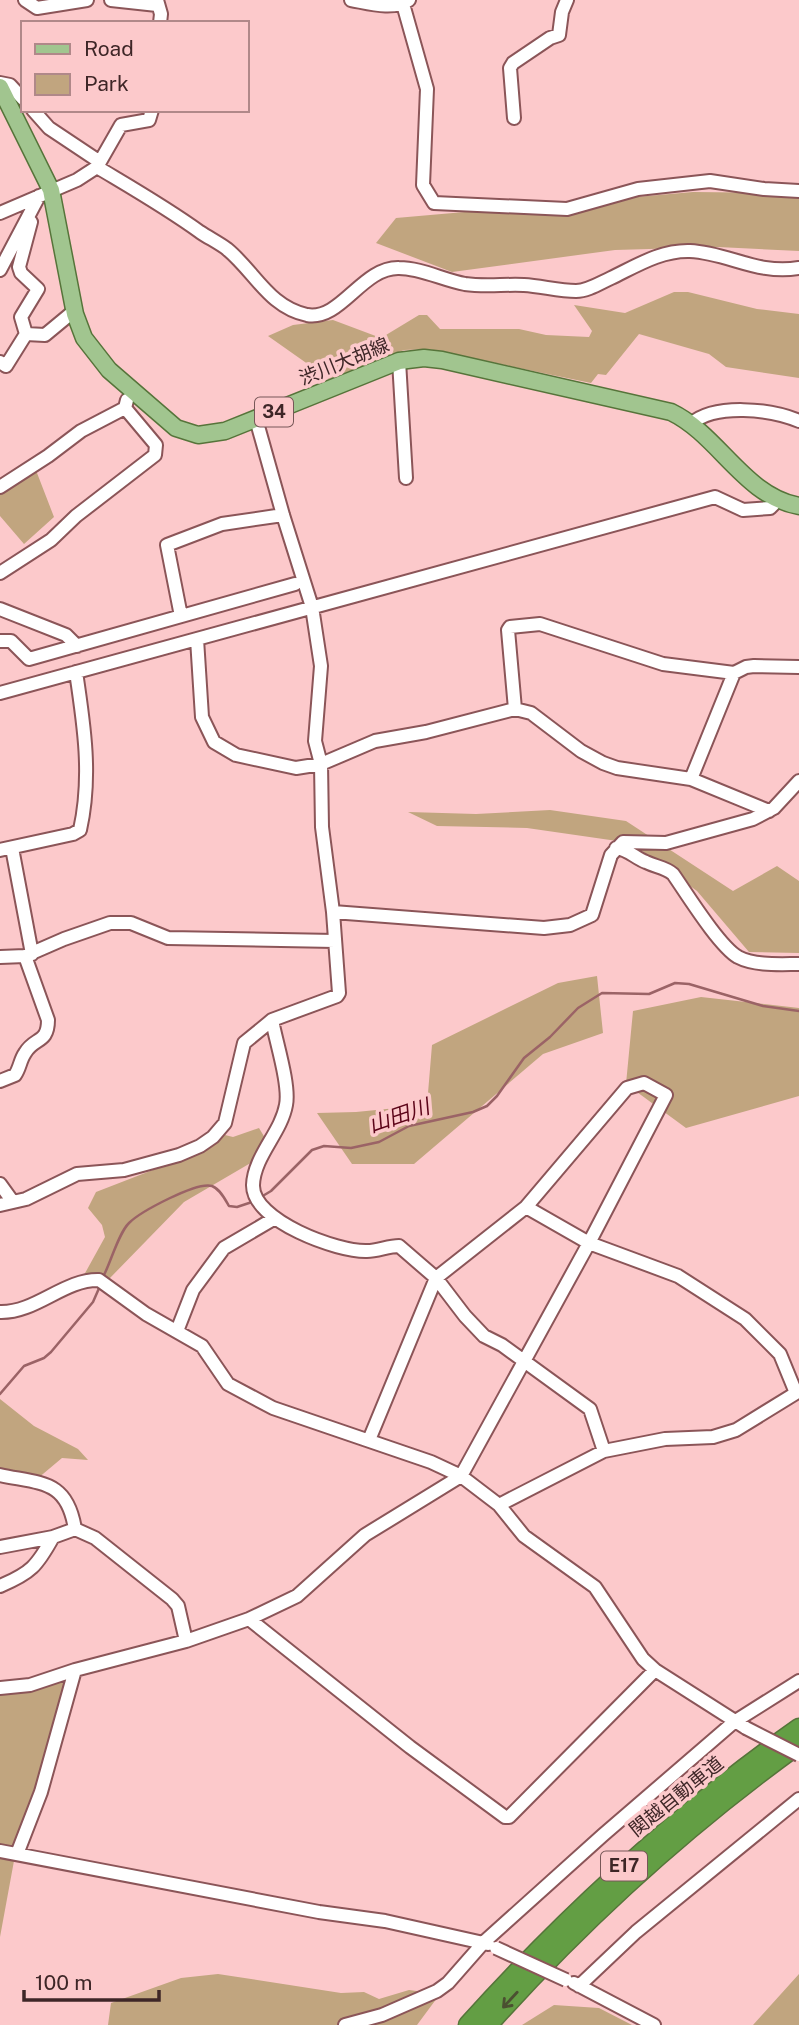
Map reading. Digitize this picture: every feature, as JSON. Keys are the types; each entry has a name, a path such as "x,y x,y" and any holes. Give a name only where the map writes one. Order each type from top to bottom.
{"highway":[{"name":"関越自動車道","path":"468,2025 528,1960 622,1868 711,1792 799,1727"},
{"name":"関越自動車道","path":"488,2025 557,1950 634,1876 720,1803 799,1744"}],"main road":[{"name":"渋川大胡線","path":"0,85 45,193 74,312 84,338 94,354 176,428 198,435 211,434 256,419 399,361 424,358 461,363 671,412 691,424 761,489 778,500"},
{"name":"34","path":"778,500 799,506"}],"street":[{"path":"25,0 37,8 87,0"},
{"path":"111,0 157,2 160,21"},
{"path":"351,0 383,5 406,2 427,89 423,185 434,202 568,209 638,189 710,181 799,191"},
{"path":"514,118 510,68 550,38 559,35 562,12 567,0"},
{"path":"0,85 10,85 21,97"},
{"path":"35,112 48,128 226,248 247,268 269,296 288,309 309,315 321,314 338,304 370,277 395,268 411,269 483,287 523,285 579,291 654,257 688,251 705,253 757,268 799,268"},
{"path":"0,213 77,180 99,164 121,125 149,120 151,112"},
{"path":"0,270 45,193"},
{"path":"0,362 6,366 26,334 21,317 38,289 21,273 19,267 31,222 28,218"},
{"path":"26,334 45,335 74,312"},
{"path":"399,361 406,478"},
{"path":"125,408 129,388"},
{"path":"0,487 48,456 81,430 125,408"},
{"path":"0,573 51,540 76,516 155,455 156,445 125,408"},
{"path":"691,424 701,415 721,410 782,414 799,421"},
{"path":"0,1184 7,1203 38,1194 77,1174 124,1170 179,1155 207,1142 225,1123 244,1043 272,1020 337,996 340,989 322,827 321,764 315,732 321,666 312,607 256,419"},
{"path":"0,693 715,497 743,510 770,508 778,500"},
{"path":"181,616 167,545 222,524 283,515"},
{"path":"0,641 11,641 29,659 295,584"},
{"path":"0,609 66,635 77,646"},
{"path":"514,709 508,630 510,627 540,624 663,664 734,673 754,666 799,667"},
{"path":"197,639 202,717 214,742 236,755 296,768 321,764 375,741 426,732 514,709 531,713 581,751 603,763 617,768 691,779 769,811"},
{"path":"0,1082 15,1075 28,1049 48,1032 48,1020 28,955 6,849 73,834 80,830 86,801 86,740 76,672"},
{"path":"691,779 734,673"},
{"path":"333,912 544,928 570,925 592,915 615,848 623,842 666,843 753,818 769,811 799,781"},
{"path":"615,848 624,849 673,874 725,946 738,956 753,961 799,964"},
{"path":"0,957 28,955 110,923 131,923 168,938 335,941"},
{"path":"272,1020 287,1094 286,1107 256,1170 253,1185 263,1206 275,1218 331,1246 368,1252 399,1246 436,1278 484,1336 502,1345 590,1409 604,1451"},
{"path":"0,1688 30,1685 75,1670 186,1642 249,1619 297,1596 365,1535 461,1476 589,1243 666,1095 644,1083 627,1088 526,1207 436,1278 369,1440"},
{"path":"499,1505 604,1451 665,1439 713,1437 736,1430 796,1393 780,1354 745,1319 678,1276 589,1243 526,1207"},
{"path":"177,1331 193,1290 225,1248 275,1218"},
{"path":"0,1312 35,1304 79,1282 99,1280 146,1314 202,1346 228,1384 273,1408 431,1462 461,1476 499,1505 524,1536 595,1587 643,1659 656,1670 740,1725 799,1755"},
{"path":"0,1475 42,1484 58,1491 67,1499 75,1529"},
{"path":"0,1547 53,1537 75,1529 95,1538 172,1599 178,1606 186,1642"},
{"path":"0,1587 18,1579 39,1563 53,1537"},
{"path":"249,1619 410,1747 509,1818 656,1670"},
{"path":"17,1854 41,1791 75,1670"},
{"path":"345,2025 382,2015 437,1991 448,1983 603,1835 799,1681"},
{"path":"579,1986 646,1924 799,1799"},
{"path":"0,1851 318,1912 385,1921 490,1945 579,1986 654,2025"}],"green space":[{"path":"693,192 799,193 799,251 718,247 615,250 452,272 376,243 396,218"},
{"path":"674,292 688,292 757,309 799,314 799,378 726,367 709,354 639,334 606,375 598,374 591,383 428,349 404,350 329,379 268,336 293,325 333,320 381,338 419,315 427,315 440,329 519,329 546,335 589,337 592,331 574,305 625,313"},
{"path":"32,460 54,517 24,544 0,516 0,490"},
{"path":"550,810 626,821 733,891 777,866 799,881 799,953 749,952 697,891 631,843 527,828 437,826 408,812 476,814"},
{"path":"597,976 603,1033 543,1054 414,1164 352,1164 317,1113 427,1105 432,1045 558,983"},
{"path":"701,997 799,1008 799,1096 686,1128 626,1084 633,1011"},
{"path":"259,1128 265,1138 254,1161 184,1202 110,1278 84,1275 105,1237 102,1225 88,1208 96,1192 207,1149 225,1135 233,1137"},
{"path":"0,1399 34,1426 78,1449 88,1460 62,1458 37,1479 0,1472"},
{"path":"69,1674 39,1791 16,1850 0,1937 0,1690"},
{"path":"218,1974 341,1993 364,1992 379,1999 409,1990 440,1994 417,2025 108,2025 111,2003 181,1978"},
{"path":"799,1974 799,2025 753,2025"},
{"path":"554,2005 599,2008 632,2025 522,2025"}],"waterway":[{"name":"山田川","path":"261,1197 271,1191 312,1150 324,1146 351,1148 379,1142 409,1126 473,1112 487,1106 524,1058 550,1037 578,1008 602,993 649,994 675,983 689,984 763,1006 799,1011"},
{"name":"山田川","path":"103,1277 118,1241 129,1223 169,1198 194,1188 212,1186 220,1192 229,1206 237,1207 252,1202"},
{"name":"山田川","path":"0,1394 24,1366 44,1358 51,1352 93,1302 100,1286"}]}
